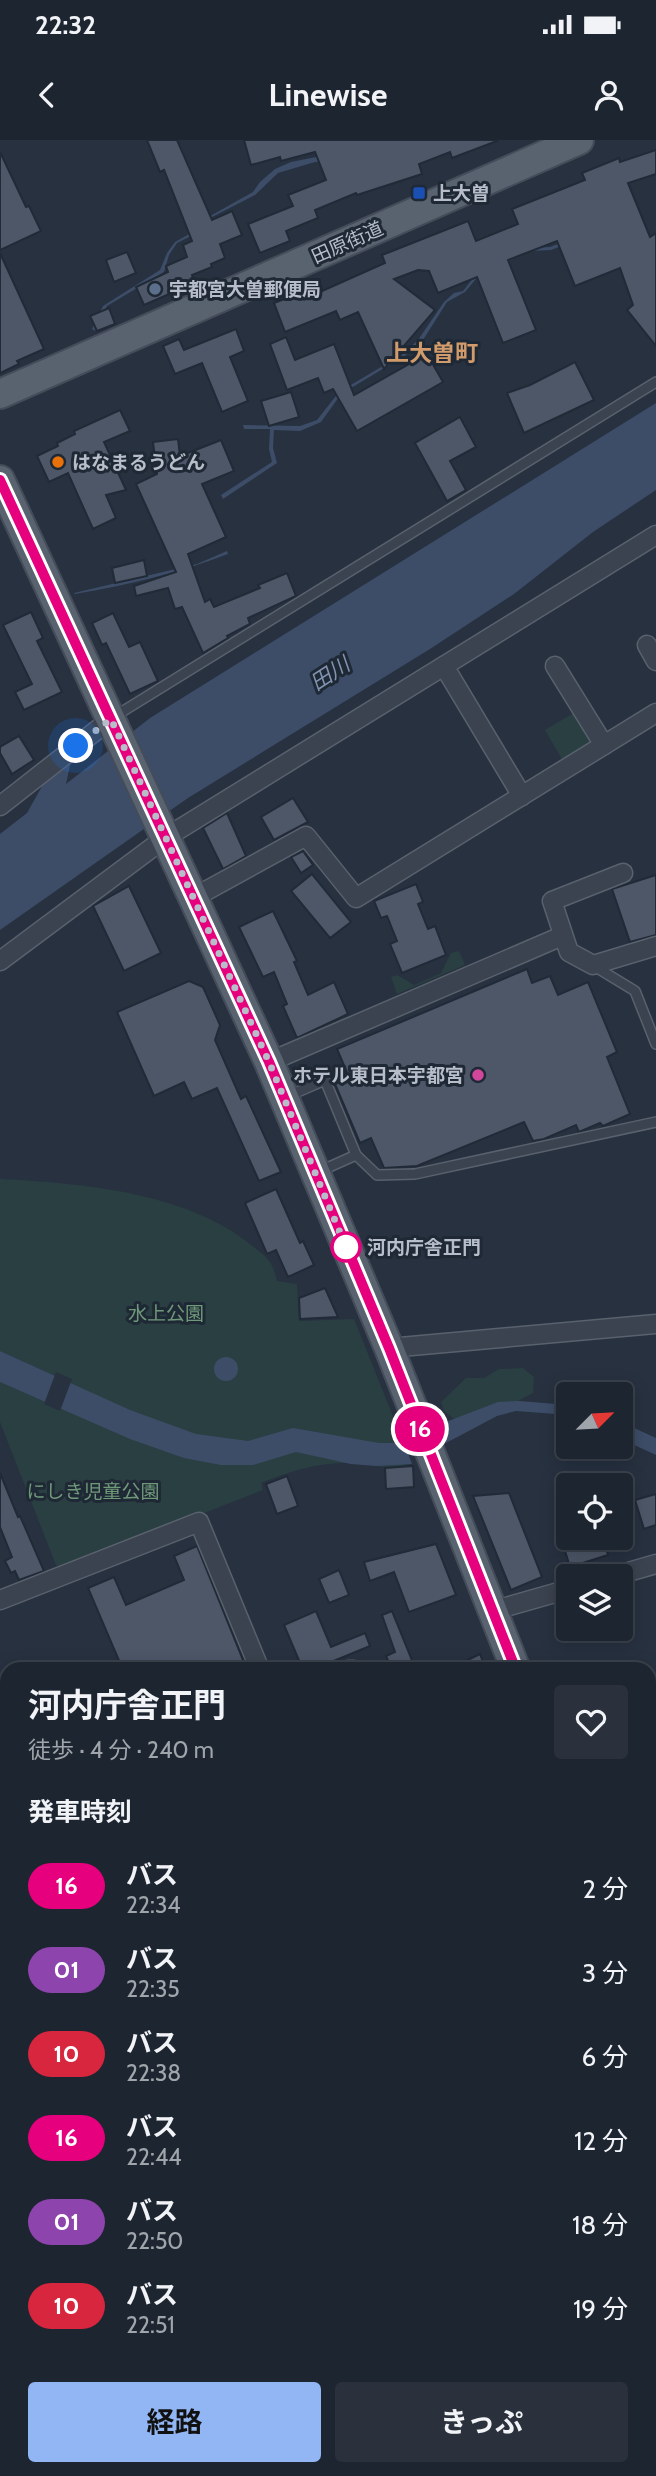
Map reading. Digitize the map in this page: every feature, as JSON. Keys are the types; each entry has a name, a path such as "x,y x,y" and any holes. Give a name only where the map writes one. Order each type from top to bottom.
{"main road":[{"name":"田原街道","path":"0,394 579,140"},
{"path":"0,480 269,1062 389,1348 513,1662"}],"street":[{"path":"0,961 162,830 444,666 656,535"},
{"path":"444,666 522,796"},
{"path":"555,666 604,745"},
{"path":"193,898 306,836 356,898 656,713"},
{"path":"0,806 114,725"},
{"path":"623,873 552,901 569,952 593,965 656,946"},
{"path":"269,1062 562,936"},
{"path":"389,1348 656,1324"},
{"path":"0,1600 199,1521 257,1662"},
{"path":"633,1571 656,1564"},
{"path":"492,1611 556,1593"}],"lane":[{"path":"114,725 656,382"},
{"path":"593,965 635,991 656,1044"},
{"path":"284,1097 325,1080 356,1155 377,1175 415,1174 656,1122"},
{"path":"315,1173 356,1155"}],"green space":[{"path":"577,711 593,738 591,743 563,761 545,730"},
{"path":"459,951 465,965 397,994 391,977 397,975 414,985 441,973 451,953"},
{"name":"水上公園","path":"0,1179 63,1184 131,1194 195,1212 224,1226 268,1260 277,1281 297,1284 299,1321 354,1319 411,1461 392,1468 345,1463 296,1470 261,1483 263,1490 64,1568 56,1565 0,1422 0,1382 66,1410 94,1394 0,1351"},
{"path":"523,1368 534,1377 533,1393 516,1402 454,1419 444,1411 441,1402 466,1378 484,1378 499,1369"}],"water":[{"path":"346,155 346,160 315,162 278,173 255,195 212,217 199,232 177,243 169,255 164,272 107,306 95,331 92,329 103,306 160,270 175,242 198,229 212,215 253,192 275,169 291,162 316,157"},
{"path":"608,225 648,230 622,254 606,229 551,250 531,251 480,274 465,292 447,302 423,340 406,355 341,394 321,422 300,431 274,430 273,448 277,463 223,499 221,495 272,462 269,449 270,429 244,429 243,425 300,426 317,420 339,392 403,354 418,340 444,302 454,293 463,291 478,272 530,248 550,247"},
{"name":"田川","path":"656,403 656,490 593,532 514,594 188,798 0,930 0,834 27,813 45,781 71,761 66,784 150,718"},
{"path":"227,551 228,554 172,573 114,587 74,593 197,564"},
{"path":"0,1351 130,1410 196,1434 248,1441 293,1428 379,1443 404,1443 412,1464 351,1464 296,1452 253,1465 221,1465 184,1458 130,1439 0,1382"},
{"path":"226,1357 235,1360 238,1369 235,1378 226,1381 217,1378 214,1369 217,1360"},
{"path":"498,1402 556,1404 556,1414 516,1411 497,1416 446,1443 438,1425"},
{"path":"634,1428 656,1438 656,1455 634,1445"}],"pier":[{"path":"56,1372 72,1379 60,1411 44,1404"}],"building":[{"path":"147,140 177,140 212,220 232,211 242,235 220,244 225,258 192,275 194,280 172,289 174,292 144,305 136,287 168,272 166,266 187,257 183,245 192,241 164,170 160,172"},
{"path":"244,140 497,141 452,158 450,152 419,164 422,174 357,195 356,193 315,210 318,218 286,231 290,241 260,253 248,224 293,206 288,195 326,180 315,152 251,165"},
{"path":"656,150 656,174 628,183 650,237 656,233 656,346 627,310 633,305 620,268 575,286 557,241 508,260 536,330 503,343 477,277 438,293 429,271 418,270 394,279 435,310 384,369 358,312 340,320 336,311 285,332 274,303 302,292 304,299 385,263 382,255 468,221 476,241 518,224 512,209 585,180 582,173 619,158 620,162"},
{"path":"0,152 26,207 29,206 41,231 0,250"},
{"path":"127,252 136,273 114,282 106,260"},
{"path":"0,253 44,349 17,361 19,364 0,373"},
{"path":"109,308 115,324 97,331 90,316"},
{"path":"236,329 244,351 230,357 248,401 222,412 202,363 175,374 163,346 179,339 184,350"},
{"path":"286,337 295,360 334,344 354,395 427,354 443,382 357,431 333,389 324,393 318,378 287,390 270,344"},
{"path":"575,362 594,400 524,433 507,393 530,385"},
{"path":"291,392 299,417 269,426 261,401"},
{"path":"120,410 130,431 104,442 126,490 106,495 116,518 93,529 68,473 49,482 37,456 58,446 57,443 75,434 74,431"},
{"path":"460,417 476,447 450,461 466,490 447,501 415,443"},
{"path":"178,439 180,456 221,440 234,471 202,484 226,537 188,554 205,602 210,599 214,607 260,588 258,585 287,573 296,596 248,618 250,624 203,653 182,607 175,609 168,588 136,596 134,586 176,572 136,484 157,474 153,442"},
{"path":"144,560 147,576 115,583 112,568"},
{"path":"31,612 43,638 37,641 62,692 24,710 15,692 32,684 3,625"},
{"path":"113,613 129,647 140,642 158,681 130,694 106,643 102,645 92,623"},
{"path":"19,736 34,760 12,774 0,753 0,747"},
{"path":"293,798 308,822 274,840 261,817"},
{"path":"227,813 246,856 223,869 203,828"},
{"path":"303,851 313,865 301,873 291,857"},
{"path":"312,874 351,922 330,938 291,891"},
{"path":"656,875 656,935 630,942 612,889"},
{"path":"416,884 423,902 418,904 428,929 435,926 446,955 402,973 390,944 397,941 387,916 381,918 374,901"},
{"path":"129,886 161,953 124,971 93,906"},
{"path":"273,911 297,961 294,962 308,995 334,982 348,1014 297,1038 283,1006 287,1004 274,972 263,977 239,927"},
{"name":"ホテル東日本宇都宮","path":"527,969 532,983 550,976 558,995 588,982 617,1052 607,1057 630,1114 603,1126 600,1123 579,1132 576,1125 533,1141 524,1122 417,1166 384,1168 371,1138 360,1143 335,1084 349,1077 337,1049"},
{"path":"189,981 203,987 220,1025 215,1040 241,1099 246,1096 281,1172 259,1181 217,1088 192,1099 184,1082 154,1096 117,1012"},
{"path":"276,1189 300,1243 303,1241 314,1265 288,1277 276,1250 267,1254 245,1203"},
{"path":"325,1288 338,1317 300,1319 299,1298"},
{"path":"413,1466 414,1487 386,1489 385,1468"},
{"path":"0,1473 44,1571 19,1580 15,1571 11,1573 5,1561 12,1557 0,1527"},
{"path":"287,1476 298,1506 277,1514 266,1484"},
{"path":"509,1493 542,1577 511,1590 473,1496"},
{"path":"656,1494 656,1525 644,1529 635,1500"},
{"path":"436,1544 456,1595 409,1612 394,1572 370,1581 364,1562"},
{"path":"197,1546 244,1662 120,1662 88,1588 114,1577 126,1605 184,1580 174,1556"},
{"path":"565,1550 607,1550 608,1555 580,1564 569,1564"},
{"path":"339,1570 349,1595 329,1603 319,1579"},
{"path":"316,1611 331,1647 365,1633 370,1646 331,1662 300,1662 284,1625"},
{"path":"392,1611 413,1662 389,1662 386,1656 395,1652 382,1615"},
{"path":"480,1654 483,1662 464,1662"}],"bus line":[{"name":"16","path":"0,480 269,1062 389,1348 513,1662"}],"place":[{"name":"上大曽","path":"419,193"},
{"name":"宇都宮大曽郵便局","path":"155,289"},
{"name":"はなまるうどん","path":"58,462"},
{"name":"ホテル東日本宇都宮","path":"478,1075"},
{"name":"河内庁舎正門","path":"346,1247"}],"district":[{"name":"上大曽町","path":"432,353"}],"route":[{"path":"76,746 111,719 269,1062 346,1247"}],"park label":[{"name":"にしき児童公園","path":"93,1491"}]}
